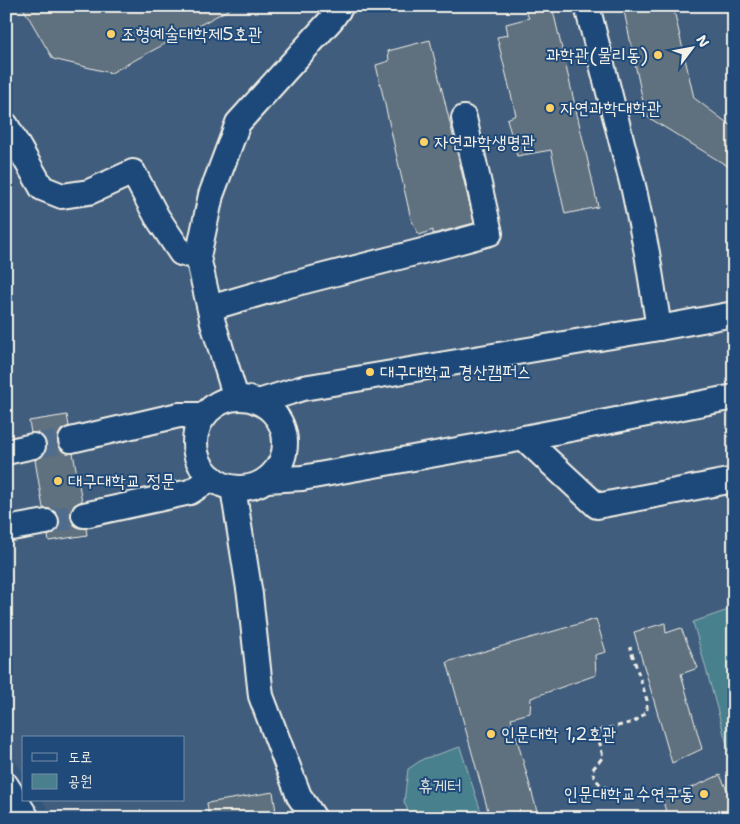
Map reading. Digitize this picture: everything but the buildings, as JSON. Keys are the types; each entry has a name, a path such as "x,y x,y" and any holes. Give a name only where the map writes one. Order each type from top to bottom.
{"street":[{"path":"236,398 213,323 198,257 211,195 238,123 331,20 341,6"},
{"path":"587,6 634,190 660,328"},
{"path":"210,308 285,286 490,233 464,118"},
{"path":"6,125 42,188 62,196 89,192 132,172 157,218 182,253 198,257"},
{"path":"258,402 303,388 734,314"},
{"path":"266,480 302,478 524,438 734,397"},
{"path":"236,398 258,402 268,408 282,427 284,450 281,462 275,472 266,480 245,488 233,488 212,478 198,459 196,436 199,425 205,415 224,401 236,398"},
{"path":"71,440 179,415 205,415"},
{"path":"524,438 597,506 734,480"},
{"path":"6,452 33,446"},
{"path":"84,515 190,492 212,478"},
{"path":"233,488 250,594 261,696 299,796 314,818"},
{"path":"6,529 46,522"},
{"path":"6,785 27,818"}],"path":[{"path":"616,789 613,791 603,787 594,778 592,770 603,757 597,731 634,722 647,712 647,700 630,647"}],"shaded area":[{"name":"대구대학교 경산캠퍼스","path":"6,6 734,6 734,818 54,818 43,802 185,802 185,736 22,736 22,771 6,750"}],"green space":[{"path":"734,608 734,758 731,759 693,622"},
{"name":"휴게터","path":"460,747 483,818 411,817 404,802 408,769 423,759"}],"tunnel":[{"path":"33,446 71,440"},
{"path":"46,522 84,515"}],"place":[{"name":"조형예술대학제5호관","path":"111,34"},
{"name":"과학관(물리동)","path":"658,55"},
{"name":"자연과학대학관","path":"550,108"},
{"name":"자연과학생명관","path":"424,142"},
{"name":"대구대학교 경산캠퍼스","path":"370,372"},
{"name":"대구대학교 정문","path":"58,481"},
{"name":"인문대학 1,2호관","path":"491,734"},
{"name":"인문대학교수연구동","path":"704,794"}]}
